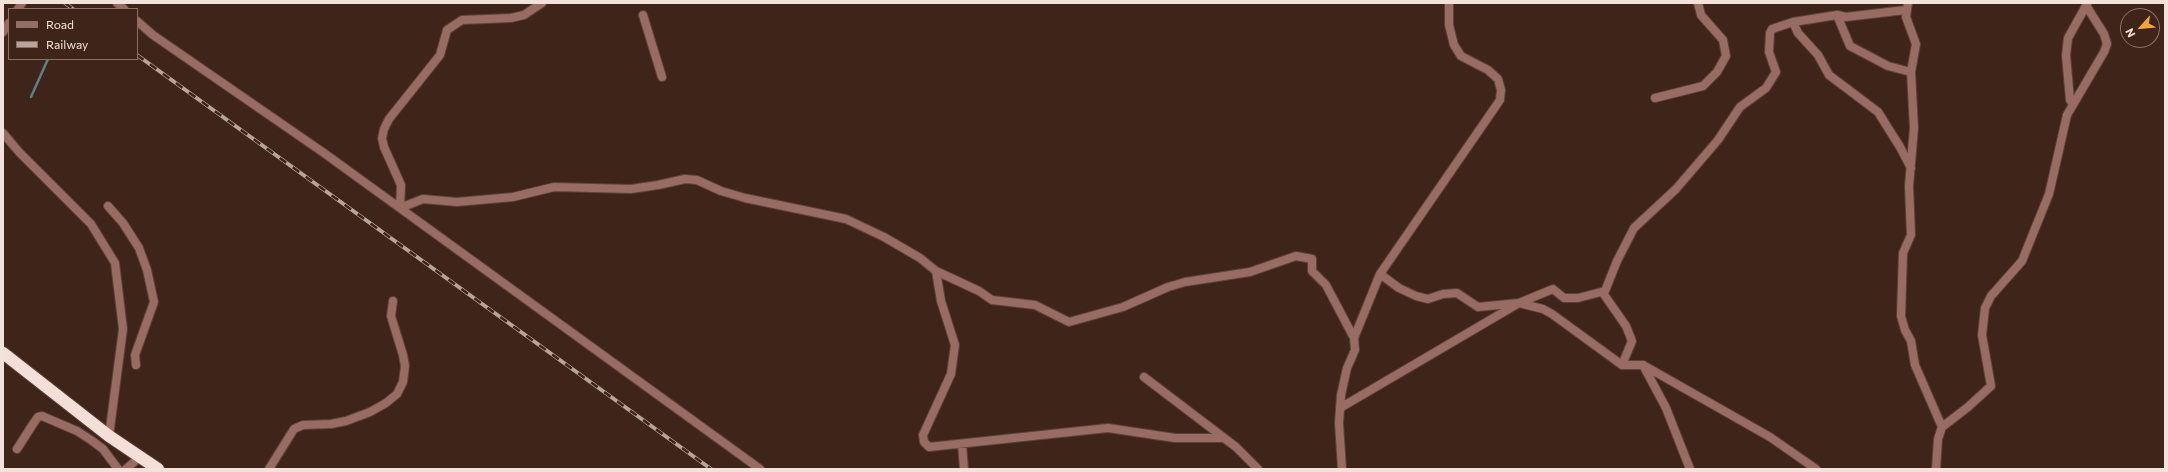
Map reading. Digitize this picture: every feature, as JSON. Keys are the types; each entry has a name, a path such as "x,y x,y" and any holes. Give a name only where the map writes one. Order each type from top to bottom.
{"highway":[{"path":"3,353 109,436 141,456 158,469"}],"street":[{"path":"400,208 401,185 384,147 382,138 384,128 389,119 440,55 447,30 462,20 511,18 524,15 542,3"},
{"path":"1354,338 1380,274 1500,100 1501,90 1498,79 1488,70 1462,56 1454,45 1449,25 1449,3"},
{"path":"1655,98 1703,86 1716,72 1726,56 1723,40 1701,15 1698,3"},
{"path":"1340,408 1518,303 1552,289 1564,298 1578,298 1603,293 1607,289 1617,261 1634,228 1676,189 1718,140 1740,107 1766,88 1776,72 1769,52 1770,33 1772,29 1793,22 1837,15 1846,17 1904,5 1906,17 1916,44 1911,72 1914,128 1909,209 1911,235 1903,253 1901,316 1905,330 1911,341 1915,365 1942,427"},
{"path":"1936,469 1938,439 1942,427 1968,407 1990,386 1982,335 1984,308 1991,296 2022,261 2044,208 2060,147 2063,125 2073,104 2104,52 2107,44 2104,34 2087,5 2078,18 2068,38 2066,55 2070,100 2073,104"},
{"path":"643,15 662,77"},
{"path":"1837,15 1850,46 1888,66 1911,72"},
{"path":"138,22 153,35 324,153 760,469"},
{"path":"1793,22 1798,33 1818,55 1829,75 1878,112 1911,168"},
{"path":"3,133 19,152 91,224 115,263 123,329 109,436"},
{"path":"400,208 423,199 457,202 513,197 554,187 571,186 631,188 658,185 685,179 697,180 721,191 745,198 846,219 884,237 920,258 936,271 979,291 992,300 1035,305 1070,322 1122,307 1168,287 1185,282 1250,272 1296,256 1312,259 1312,271 1326,285 1354,338 1355,350 1346,368 1340,408 1342,469"},
{"path":"108,206 123,223 139,248 147,270 154,302 135,355 136,365"},
{"path":"936,271 941,301 955,345 951,374 923,435 924,442 929,447 1108,428 1175,438 1222,438"},
{"path":"1380,274 1405,291 1428,299 1443,294 1457,293 1478,307 1518,303 1552,314 1622,365 1643,365 1770,436 1816,469"},
{"path":"1603,293 1626,326 1632,341 1622,365"},
{"path":"269,469 294,429 303,425 331,424 346,421 386,404 397,394 403,382 405,366 391,316 393,301"},
{"path":"1643,365 1666,408 1690,469"},
{"path":"1144,377 1246,455 1258,469"},
{"path":"18,449 38,417 42,416 77,431 104,449 118,469"},
{"path":"962,444 964,469"},
{"path":"126,469 141,456"}],"waterway":[{"path":"31,97 48,60"}],"railway":[{"path":"65,3 72,8"},
{"path":"138,56 711,469"}]}
